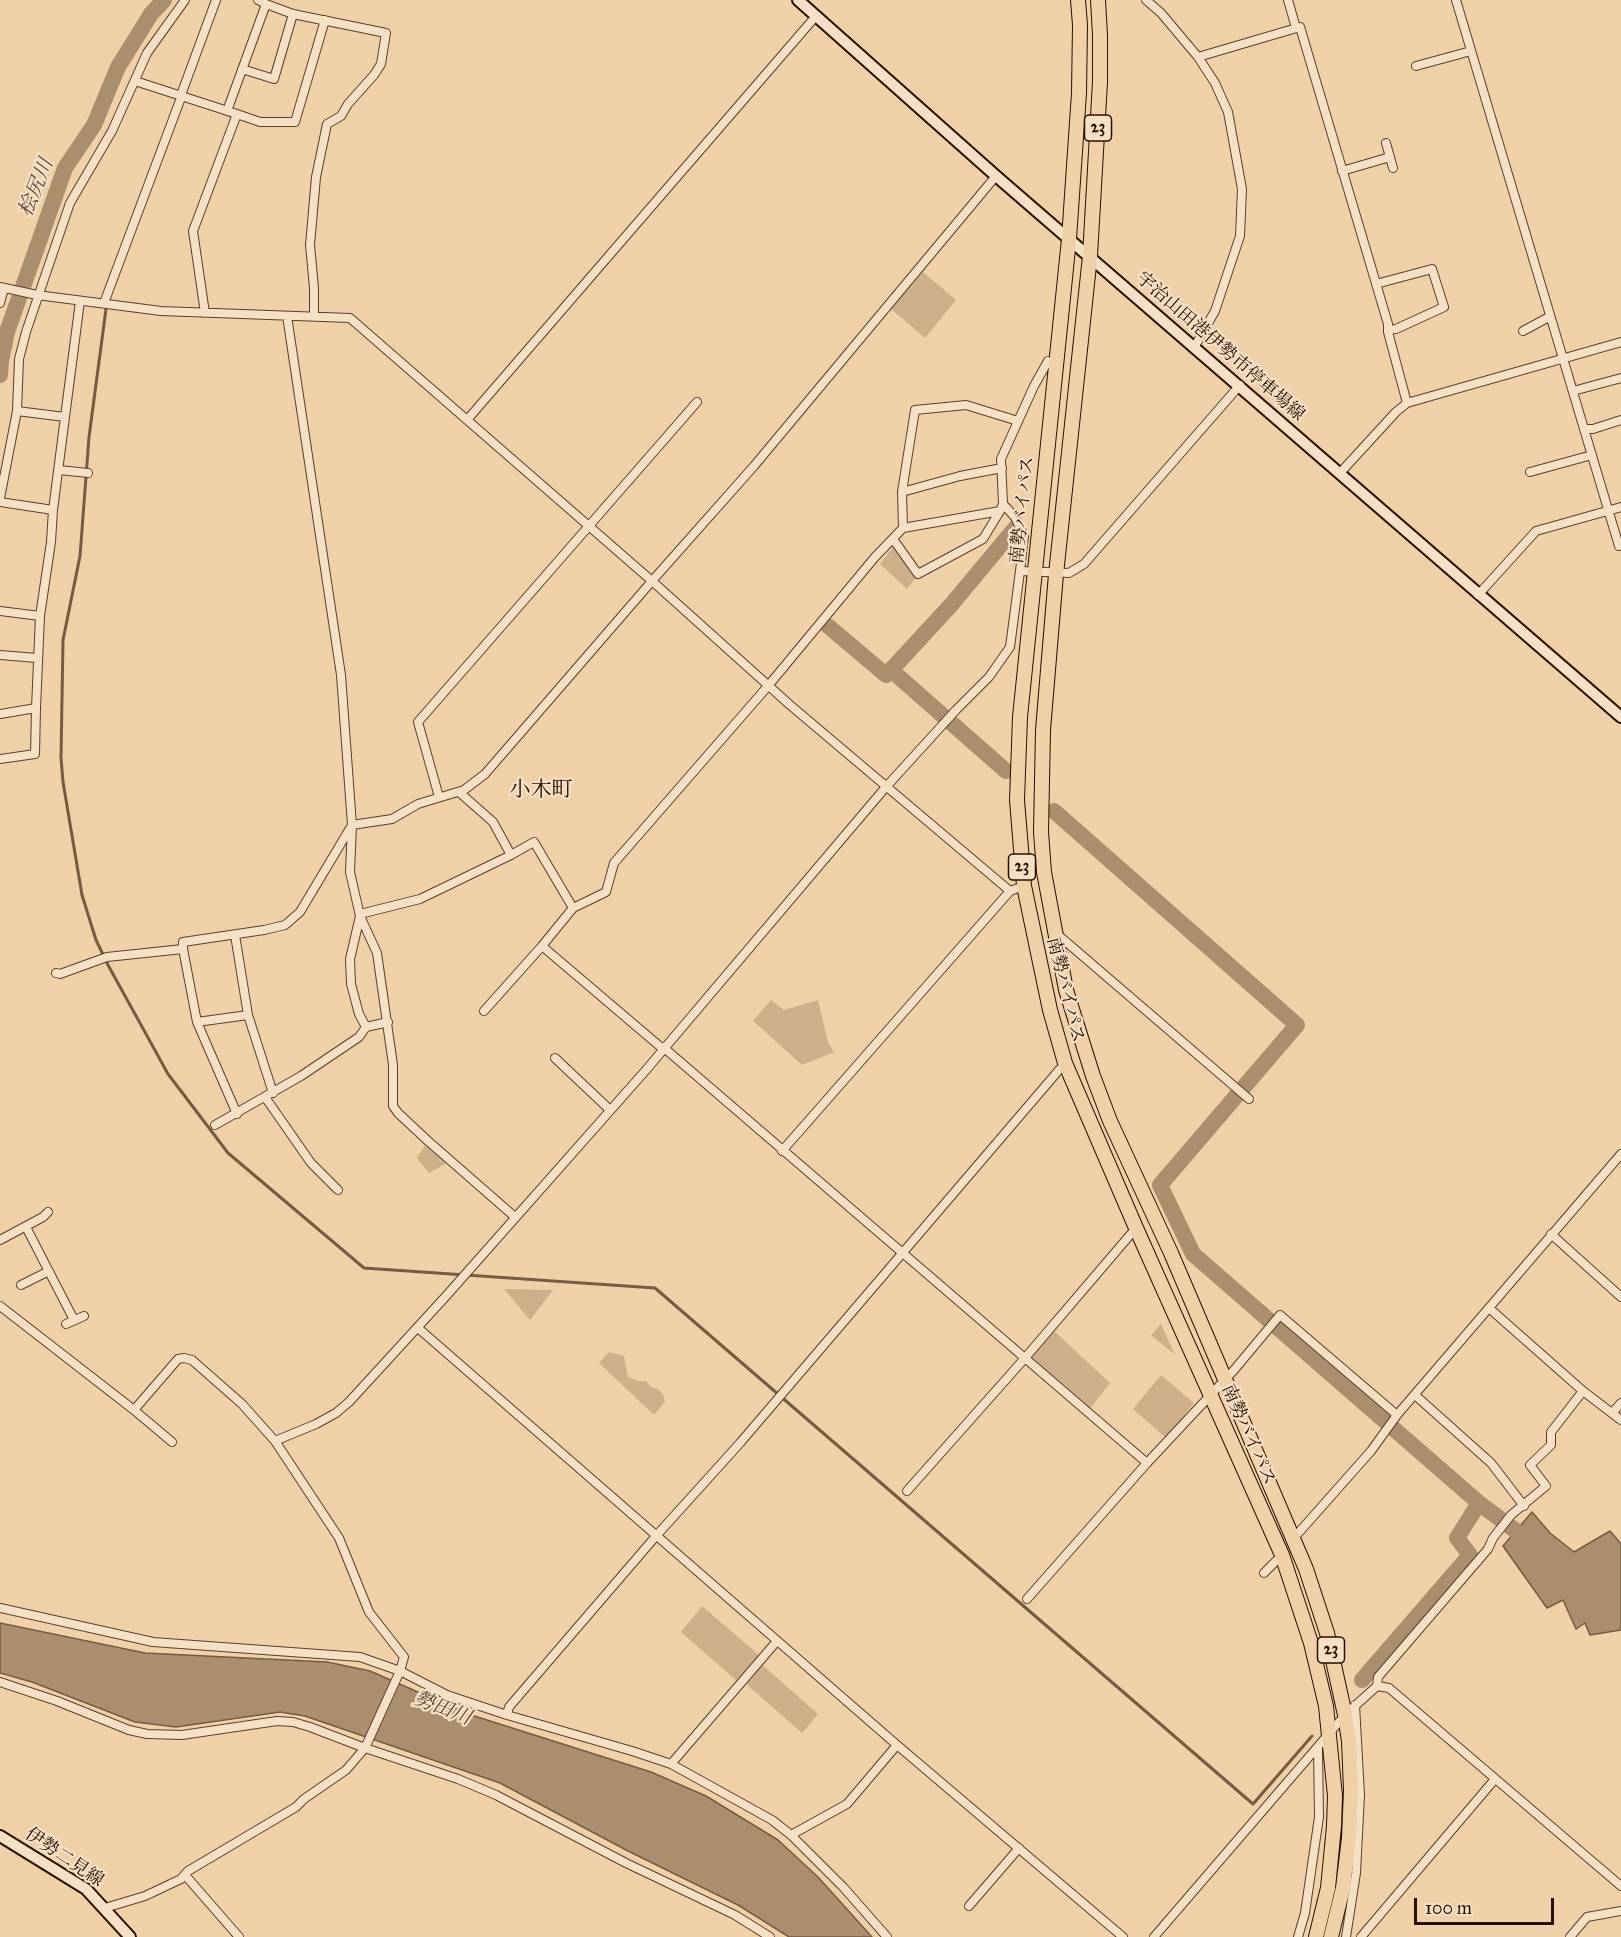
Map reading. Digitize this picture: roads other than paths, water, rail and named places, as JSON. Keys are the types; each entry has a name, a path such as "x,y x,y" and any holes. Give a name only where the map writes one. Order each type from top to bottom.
{"highway":[{"name":"南勢バイパス","path":"1078,0 1079,93 1069,238 1028,627 1018,764 1018,810 1024,886 1040,968 1065,1063 1282,1555 1311,1643 1326,1707 1335,1796 1328,1888 1316,1937"},
{"name":"南勢バイパス","path":"1098,0 1100,82 1090,256 1056,574 1040,776 1044,872 1053,931 1066,990 1081,1042 1107,1112 1293,1539 1313,1590 1350,1710 1349,1838 1343,1888 1331,1937"}],"main road":[{"name":"宇治山田港伊勢市停車場線","path":"798,0 996,176 1621,717"},
{"name":"伊勢二見線","path":"0,1836 86,1889 130,1937"}],"street":[{"path":"53,510 0,500 17,411 19,359 38,295 70,203 112,131 147,53 185,0"},
{"path":"104,303 216,0"},
{"path":"258,0 293,14 386,33 381,64 374,75 348,104 341,116 327,124 316,177 310,245 314,315"},
{"path":"1146,0 1161,13 1198,57 1215,83 1228,112 1242,189 1243,209 1240,236 1233,261 1215,311 1195,346"},
{"path":"1288,0 1296,28"},
{"path":"1456,0 1619,546"},
{"path":"227,111 266,4"},
{"path":"242,69 274,79 293,14"},
{"path":"467,420 816,16"},
{"path":"135,81 260,122 295,122 326,21"},
{"path":"1198,57 1300,27 1388,324 1407,402"},
{"path":"1416,66 1471,51"},
{"path":"205,313 193,231 237,114"},
{"path":"1386,143 1393,168"},
{"path":"1342,171 1390,157"},
{"path":"352,825 392,819 418,804 464,790 486,774 754,466 996,176"},
{"path":"1376,284 1432,269 1444,307 1396,329 1388,330"},
{"path":"0,303 4,288 38,295 161,311 350,318 885,788 1010,891"},
{"path":"0,759 34,754 40,616 80,301"},
{"path":"287,316 341,675 352,825 350,872 360,915 376,953 393,1065 393,1106 398,1113 515,1217"},
{"path":"1523,331 1550,317"},
{"path":"1340,473 1407,402 1621,342"},
{"path":"893,538 918,574 983,539 1001,508 1001,459 1034,386 1048,362"},
{"path":"1573,392 1621,378"},
{"path":"1020,571 1069,573 1084,564 1240,385"},
{"path":"439,797 418,722 697,402"},
{"path":"903,528 902,492 915,410 966,405 1018,421"},
{"path":"17,411 65,417"},
{"path":"1584,429 1593,429 1621,420"},
{"path":"1530,472 1592,455"},
{"path":"902,492 960,476 1002,468"},
{"path":"59,470 85,472"},
{"path":"1478,595 1536,531 1621,507"},
{"path":"275,1441 336,1413 349,1402 418,1328 610,1110 885,788 989,677 1010,646 1024,536 1016,517 1001,508 903,528 875,557 768,686 614,863 606,892 573,908 484,1011"},
{"path":"0,611 40,616"},
{"path":"0,655 37,658"},
{"path":"0,714 36,708"},
{"path":"459,792 493,822 511,855"},
{"path":"237,1114 197,1022 183,942 285,925 300,912 352,825"},
{"path":"360,915 420,899 534,842 573,908"},
{"path":"783,1151 1010,891 1024,886"},
{"path":"360,915 350,959 351,984 359,1014 366,1027"},
{"path":"1053,931 1249,1099"},
{"path":"235,935 248,1015 269,1095 311,1163 338,1190"},
{"path":"542,946 1147,1463"},
{"path":"56,973 60,974 104,958 183,949"},
{"path":"197,1022 248,1015"},
{"path":"215,1125 301,1076 359,1037 366,1027 387,1022"},
{"path":"555,1058 610,1110"},
{"path":"507,1715 509,1707 656,1536 787,1389 1065,1063"},
{"path":"1293,1539 1371,1451 1397,1415 1621,1154"},
{"path":"0,1240 26,1227 48,1212"},
{"path":"26,1227 49,1271 70,1322 84,1316"},
{"path":"907,1491 1136,1228"},
{"path":"1551,1234 1621,1297"},
{"path":"21,1285 49,1271"},
{"path":"0,1306 172,1442"},
{"path":"1489,1308 1583,1391 1621,1420"},
{"path":"1027,1599 1280,1315 1397,1415"},
{"path":"418,1328 897,1745 1123,1937"},
{"path":"105,1908 150,1894 181,1879 296,1807 346,1770 365,1748 400,1672 404,1657 369,1612 339,1538 275,1441 242,1404 192,1360 184,1358 178,1359 134,1410"},
{"path":"1154,1937 1350,1710 1377,1686 1378,1677 1488,1549 1511,1515 1546,1486 1530,1465 1551,1445 1551,1432 1583,1391"},
{"path":"1415,1395 1491,1463 1524,1506"},
{"path":"1613,1412 1621,1403"},
{"path":"1264,1573 1282,1555"},
{"path":"0,1608 153,1642 360,1657 400,1672 447,1695 671,1764 772,1820 791,1835 844,1888 887,1937"},
{"path":"671,1764 777,1641"},
{"path":"0,1682 57,1701 129,1730 147,1734 182,1735 283,1721 310,1727 458,1779 496,1795 626,1863 735,1915 770,1937"},
{"path":"1377,1686 1389,1688 1621,1886"},
{"path":"1346,1937 1356,1873 1360,1795 1350,1710"},
{"path":"791,1835 847,1804 897,1745"},
{"path":"1298,1937 1305,1913 1319,1817 1318,1749"},
{"path":"1360,1937 1496,1779"},
{"path":"969,1906 1019,1848"},
{"path":"184,1875 239,1937"},
{"path":"1570,1937 1587,1917 1621,1911"}],"water":[{"path":"1532,1512 1550,1533 1574,1552 1610,1531 1621,1544 1621,1630 1590,1635 1585,1623 1576,1629 1563,1600 1547,1608 1503,1546"},
{"name":"勢田川","path":"0,1623 145,1653 327,1662 370,1671 468,1714 651,1772 706,1796 778,1840 818,1877 872,1937 789,1937 738,1905 628,1851 500,1783 305,1716 280,1712 176,1727 135,1722 32,1682 0,1673"}],"waterway":[{"name":"桧尻川","path":"0,375 7,332 65,168 94,125 118,67 151,14 164,0"},
{"path":"106,309 89,437 80,556 63,640 61,758 63,782 82,895 96,940 168,1074 228,1153 364,1268 655,1288 1253,1804 1312,1736"},
{"path":"891,670 951,605 1016,527"},
{"path":"828,626 886,675 891,670 1006,771"},
{"path":"1054,811 1297,1025 1160,1185 1193,1254 1479,1503"},
{"path":"1362,1680 1470,1555 1457,1538 1479,1503 1516,1531"}],"district":[{"name":"小木町","path":"541,791"}]}
